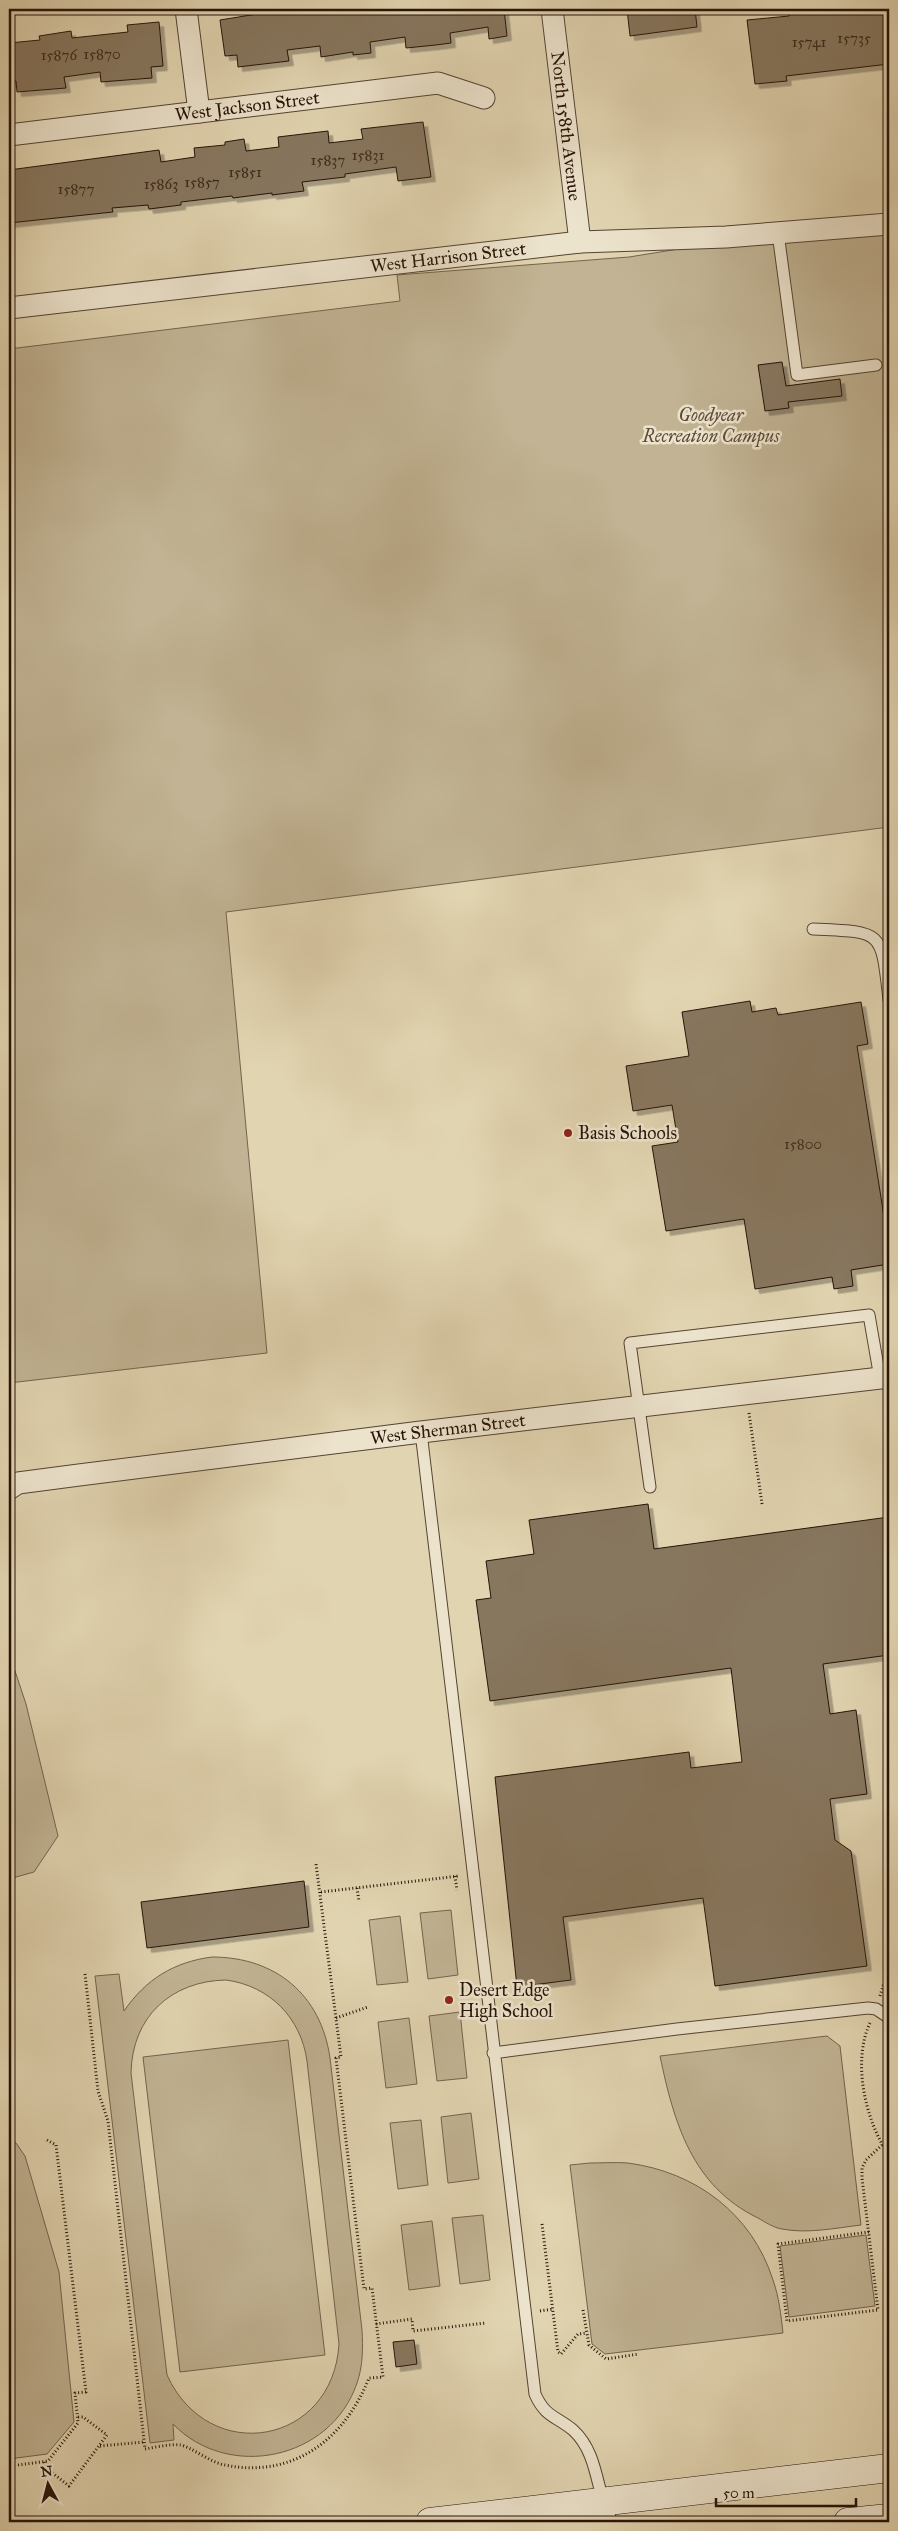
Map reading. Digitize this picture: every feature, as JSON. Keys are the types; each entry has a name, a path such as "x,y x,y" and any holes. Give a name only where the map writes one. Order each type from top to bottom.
{"main road":[{"path":"430,2522 604,2512 889,2468"},
{"path":"848,2522 889,2518"}],"street":[{"path":"186,9 199,112"},
{"name":"North 158th Avenue","path":"552,9 580,242"},
{"name":"West Jackson Street","path":"9,135 438,83 484,98"},
{"name":"West Harrison Street","path":"9,308 580,242 726,237 889,224"},
{"name":"West Sherman Street","path":"9,1489 18,1483 421,1432 884,1377"}],"lane":[{"path":"778,233 797,375 876,365"},
{"path":"813,929 860,932 874,937 882,947 889,1000"},
{"path":"650,1487 630,1343 869,1315 884,1377"},
{"path":"421,1432 535,2394 540,2406 551,2417 573,2430 589,2449 604,2512"},
{"path":"494,2053 677,2028 868,2008 888,2017"}],"path":[{"path":"745,1394 762,1504"},
{"path":"85,1974 98,2091 108,2121 145,2449 181,2445 222,2465 244,2468 276,2465 296,2459 336,2434 351,2416 369,2378 383,2377 372,2288 364,2289 336,2058 341,2057 316,1864"},
{"path":"321,1892 472,1874"},
{"path":"455,1876 457,1890"},
{"path":"357,1888 359,1901"},
{"path":"889,1977 884,1983 876,2010 863,2041 862,2065 869,2118 882,2145 889,2154"},
{"path":"336,2018 368,2007"},
{"path":"18,2465 48,2461 78,2423 75,2393 86,2392 56,2145 47,2140"},
{"path":"868,2232 778,2244 787,2322 878,2310 862,2168 872,2152 882,2145"},
{"path":"542,2224 558,2352 561,2354 578,2334 587,2333"},
{"path":"583,2310 589,2345 606,2359 639,2354"},
{"path":"376,2324 412,2319 413,2332 486,2323"},
{"path":"44,2462 46,2468 69,2486 100,2446 107,2435 82,2417 78,2417"},
{"path":"100,2446 144,2442"}],"green space":[{"name":"Goodyear Recreation Campus","path":"889,223 889,827 226,912 267,1353 9,1383 9,349 400,301 397,275 629,257 778,233"},
{"path":"9,1653 26,1704 58,1836 34,1872 9,1879"},
{"path":"451,1910 458,1975 428,1979 420,1913"},
{"path":"400,1916 408,1982 377,1985 369,1920"},
{"path":"212,1957 235,1959 256,1964 275,1972 292,1984 306,1998 317,2016 325,2036 330,2058 362,2330 361,2364 357,2383 344,2409 325,2430 302,2445 276,2454 249,2456 221,2452 196,2442 173,2424 174,2440 150,2443 95,1976 119,1974 124,2011 151,1981 173,1968 198,1959","holes":["226,1980 242,1983 256,1989 281,2007 298,2031 304,2045 339,2344 332,2378 316,2404 293,2422 266,2432 238,2432 211,2423 186,2404 167,2375 131,2073 133,2053 139,2035 147,2019 158,2006 172,1995 188,1987 206,1982"]},
{"path":"460,2012 467,2078 437,2081 429,2016"},
{"path":"409,2018 417,2084 386,2088 378,2022"},
{"path":"827,2036 840,2046 861,2225 811,2231 779,2228 735,2205 717,2189 702,2170 680,2128 672,2105 660,2056"},
{"path":"288,2040 325,2355 180,2372 143,2057"},
{"path":"471,2113 479,2179 448,2183 441,2117"},
{"path":"421,2120 428,2185 398,2189 390,2123"},
{"path":"9,2139 16,2143 25,2156 59,2272 74,2422 47,2454 9,2459"},
{"path":"628,2163 653,2168 676,2176 718,2200 736,2216 764,2256 777,2293 783,2333 605,2354 592,2344 570,2165"},
{"path":"483,2215 490,2280 460,2284 452,2218"},
{"path":"432,2221 440,2286 409,2290 401,2225"},
{"path":"866,2235 875,2306 789,2317 780,2246"}],"building":[{"path":"294,9 294,11 313,9 504,9 507,36 489,39 488,27 450,33 451,43 406,48 405,37 370,42 371,53 353,55 353,52 321,57 320,46 287,50 289,61 238,67 237,55 225,56 220,20"},
{"path":"627,9 695,9 697,27 630,36"},
{"path":"817,9 889,9 889,64 786,76 787,81 755,84 747,20 789,16 789,12"},
{"path":"159,22 163,66 151,67 152,78 101,82 100,72 64,77 66,88 17,92 16,81 9,82 9,43 40,40 39,36 71,31 72,38 128,32 127,25"},
{"path":"423,122 431,177 398,181 396,167 345,174 345,177 302,182 304,191 233,198 232,196 181,202 181,205 149,209 148,205 112,208 113,212 9,223 9,170 159,150 161,162 195,157 194,148 225,145 225,142 244,139 246,151 279,147 278,137 328,131 329,143 363,139 361,129"},
{"path":"782,362 786,386 840,379 842,396 788,402 789,408 765,411 758,365"},
{"path":"750,1001 752,1012 776,1008 778,1015 861,1002 868,1044 857,1046 889,1248 889,1264 851,1270 853,1286 834,1289 832,1277 755,1289 744,1219 666,1231 652,1146 678,1142 672,1105 633,1111 626,1066 689,1056 682,1012"},
{"path":"648,1504 654,1549 889,1517 889,1655 823,1664 830,1714 856,1710 867,1794 830,1799 835,1840 851,1851 867,1966 715,1986 703,1898 563,1917 571,1980 517,1987 495,1777 689,1752 691,1768 742,1762 731,1668 490,1701 476,1600 491,1598 486,1561 534,1554 529,1520"},
{"path":"304,1881 309,1927 147,1948 141,1902"},
{"path":"414,2340 417,2364 396,2367 393,2342"}],"place":[{"name":"Basis Schools","path":"568,1133"},
{"name":"Desert Edge High School","path":"449,2000"}]}
